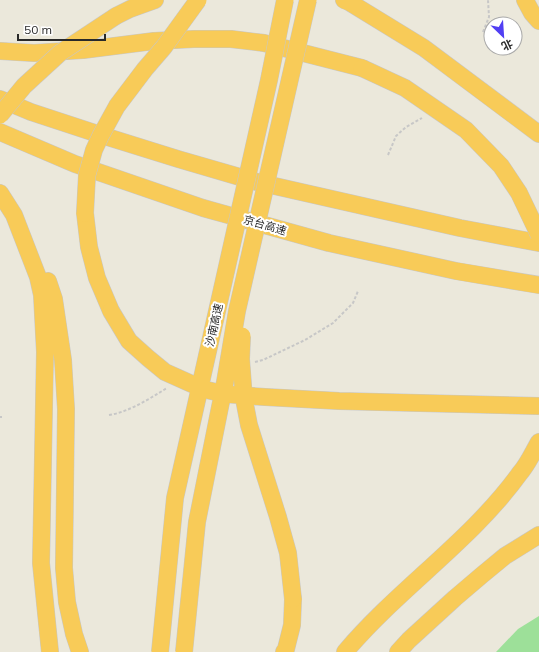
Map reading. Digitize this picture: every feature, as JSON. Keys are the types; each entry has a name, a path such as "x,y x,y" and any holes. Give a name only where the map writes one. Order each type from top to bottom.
{"highway":[{"path":"0,115 24,86 60,53 116,16 155,0"},
{"path":"198,0 118,106 94,150 87,175 85,213 89,247 97,278 111,311 130,341 165,372 204,389 224,394 339,400 539,406"},
{"name":"沙南高速","path":"160,652 175,498 267,88 285,0"},
{"name":"沙南高速","path":"184,652 196,522 225,382 237,311 308,0"},
{"path":"344,0 380,20 424,48 539,134"},
{"path":"525,0 532,13 539,21"},
{"path":"0,51 34,53 76,51 154,41 231,39 264,43 362,68 405,88 466,130 501,166 519,193 539,235"},
{"path":"0,99 32,112 101,135 256,182 460,228 539,243"},
{"name":"京台高速","path":"0,132 75,164 218,212 328,243 456,271 539,285"},
{"path":"0,193 39,257 54,299 62,353 66,409 64,568 67,602 74,634 80,652"},
{"path":"14,215 38,276 42,295 45,352 41,563 50,652"},
{"path":"249,262 243,318 241,359 244,399 248,425 288,553 293,599 292,625 284,652"},
{"path":"345,652 390,605 477,524 521,472 539,442"},
{"path":"398,652 409,640 482,575 505,556 539,535"}],"path":[{"path":"488,0 489,16"},
{"path":"388,155 396,136 406,127 426,115"}],"green space":[{"path":"539,616 539,652 496,652 518,629"}]}
